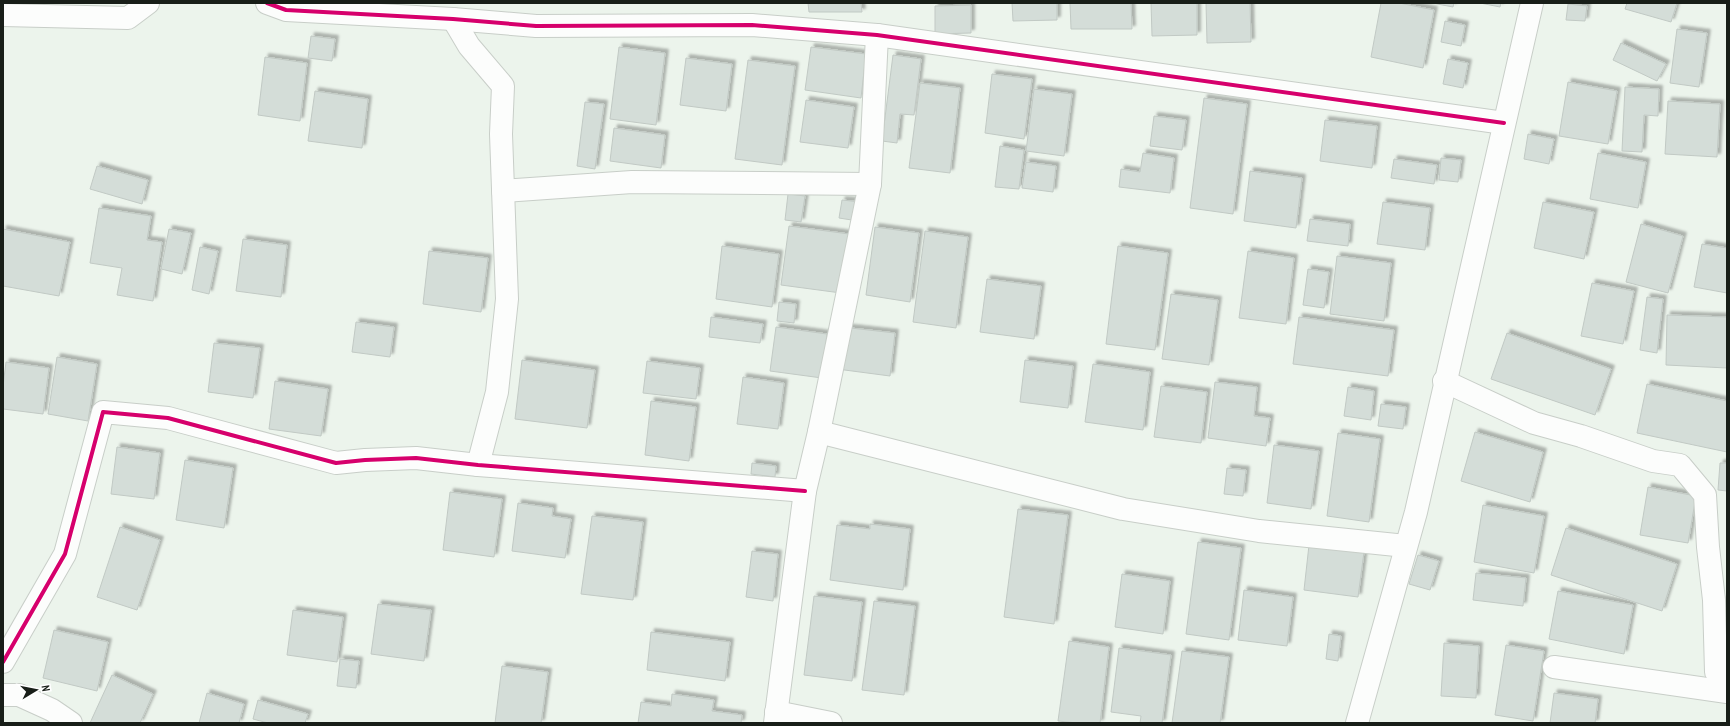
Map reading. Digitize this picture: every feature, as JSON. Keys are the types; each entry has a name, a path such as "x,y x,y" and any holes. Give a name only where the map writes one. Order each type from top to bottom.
{"street":[{"path":"3,15 128,18 148,3"},
{"path":"267,3 286,10 536,26 752,25 878,35 1504,123"},
{"path":"1357,723 1416,512 1444,381 1532,3"},
{"path":"453,20 469,46 503,86 501,134 507,299 497,392 478,465"},
{"path":"831,723 776,718 805,491 870,184 878,35"},
{"path":"503,191 632,182 870,184"},
{"path":"1444,381 1534,423 1581,436 1653,460 1680,465 1705,495 1708,547 1714,600 1716,672 1727,686"},
{"path":"3,662 65,554 103,412 168,418 336,463 416,458 478,465 805,491"},
{"path":"818,432 1123,509 1259,531 1406,546"},
{"path":"1554,667 1727,692"},
{"path":"3,695 19,695 52,710 71,723"}],"building":[{"path":"808,3 861,3 862,12 809,12"},
{"path":"1012,3 1057,3 1057,20 1013,21"},
{"path":"1070,3 1131,3 1132,29 1071,29"},
{"path":"1151,3 1197,3 1197,35 1152,36"},
{"path":"1206,3 1250,3 1251,42 1207,43"},
{"path":"1381,3 1399,3 1434,10 1423,68 1371,57"},
{"path":"1432,3 1454,3 1453,7"},
{"path":"1480,3 1501,3 1500,7"},
{"path":"1627,3 1677,3 1671,22 1625,9"},
{"path":"1568,4 1587,6 1585,21 1566,20"},
{"path":"971,5 971,33 935,34 935,6"},
{"path":"1445,21 1465,25 1461,46 1441,42"},
{"path":"1677,29 1707,33 1699,87 1670,83"},
{"path":"311,36 335,39 332,61 308,58"},
{"path":"1621,43 1666,64 1657,81 1613,60"},
{"path":"619,47 665,53 656,125 610,119"},
{"path":"811,47 866,54 861,98 805,90"},
{"path":"893,55 921,59 914,115 900,114 897,143 882,141"},
{"path":"265,57 307,63 300,121 258,115"},
{"path":"686,58 732,64 726,111 680,105"},
{"path":"1448,59 1468,63 1463,88 1443,84"},
{"path":"748,60 795,66 782,165 735,159"},
{"path":"992,74 1032,79 1024,139 985,133"},
{"path":"1568,82 1617,91 1608,144 1559,136"},
{"path":"920,83 960,88 950,173 909,168"},
{"path":"1625,87 1659,89 1658,116 1644,115 1642,152 1622,151"},
{"path":"1034,89 1072,94 1064,156 1026,151"},
{"path":"315,91 368,99 362,148 308,141"},
{"path":"1204,98 1247,104 1233,214 1190,208"},
{"path":"806,100 854,107 848,148 800,142"},
{"path":"1668,101 1720,104 1717,157 1665,154"},
{"path":"585,102 604,104 595,169 577,166"},
{"path":"1154,116 1186,120 1182,150 1150,146"},
{"path":"1325,120 1377,126 1372,168 1320,161"},
{"path":"614,128 665,135 661,168 610,161"},
{"path":"1528,134 1554,139 1549,164 1524,159"},
{"path":"1000,146 1024,150 1019,189 995,187"},
{"path":"1143,153 1174,158 1170,193 1119,187 1121,169 1140,172"},
{"path":"1598,153 1646,162 1638,208 1590,199"},
{"path":"1441,158 1461,160 1458,182 1439,180"},
{"path":"1394,159 1437,165 1434,184 1391,178"},
{"path":"1026,162 1056,166 1053,192 1022,188"},
{"path":"97,166 148,180 142,204 90,189"},
{"path":"1250,171 1302,178 1296,228 1244,221"},
{"path":"788,194 805,196 801,222 785,220"},
{"path":"842,200 861,202 858,221 839,218"},
{"path":"1383,202 1430,208 1425,250 1377,244"},
{"path":"1543,202 1594,212 1584,259 1534,248"},
{"path":"99,208 151,216 147,240 162,242 153,301 117,295 122,268 90,263"},
{"path":"1310,219 1350,224 1348,246 1307,241"},
{"path":"1641,224 1683,236 1668,293 1626,282"},
{"path":"789,226 849,234 841,293 781,285"},
{"path":"875,227 919,233 910,302 866,295"},
{"path":"3,229 70,242 59,296 3,286"},
{"path":"169,229 191,233 182,274 161,269"},
{"path":"925,231 968,237 956,328 913,322"},
{"path":"243,239 287,245 281,297 236,291"},
{"path":"1702,244 1727,248 1727,293 1694,287"},
{"path":"722,246 779,254 772,307 716,299"},
{"path":"1118,246 1168,253 1155,350 1106,344"},
{"path":"200,247 218,251 209,294 192,290"},
{"path":"429,251 488,258 481,312 423,304"},
{"path":"1248,251 1294,258 1286,324 1239,318"},
{"path":"1337,256 1391,263 1384,321 1330,314"},
{"path":"1308,269 1329,272 1324,308 1303,305"},
{"path":"987,279 1041,286 1034,339 980,332"},
{"path":"1592,283 1634,291 1623,344 1581,336"},
{"path":"1171,294 1218,300 1209,365 1162,359"},
{"path":"1647,297 1663,299 1657,353 1640,350"},
{"path":"779,302 796,304 794,323 777,321"},
{"path":"1667,315 1727,317 1727,368 1666,365"},
{"path":"711,317 763,324 760,343 709,337"},
{"path":"1299,317 1394,330 1388,376 1293,364"},
{"path":"356,322 394,327 390,357 352,352"},
{"path":"776,327 827,334 822,378 770,371"},
{"path":"842,327 895,333 890,376 837,369"},
{"path":"1507,333 1611,369 1595,415 1491,379"},
{"path":"214,343 260,348 253,398 208,392"},
{"path":"57,357 97,364 88,421 48,414"},
{"path":"522,360 595,370 587,428 515,419"},
{"path":"1025,360 1073,366 1068,408 1020,402"},
{"path":"647,361 700,368 696,399 643,393"},
{"path":"6,362 49,368 43,414 3,409 3,386"},
{"path":"1093,364 1150,372 1143,430 1085,422"},
{"path":"743,377 784,383 778,429 737,424"},
{"path":"275,381 328,389 321,436 269,429"},
{"path":"1215,382 1257,387 1254,416 1270,418 1266,446 1208,438"},
{"path":"1647,384 1727,401 1727,452 1637,433"},
{"path":"1161,386 1207,392 1201,443 1154,437"},
{"path":"1348,387 1374,391 1371,420 1344,416"},
{"path":"651,401 696,407 689,461 645,455"},
{"path":"1381,404 1406,407 1403,429 1378,426"},
{"path":"1475,432 1543,452 1530,502 1461,481"},
{"path":"1338,433 1380,439 1369,522 1327,516"},
{"path":"1274,445 1319,451 1311,509 1267,503"},
{"path":"117,447 160,453 154,499 111,494"},
{"path":"185,460 233,468 224,528 176,520"},
{"path":"752,463 776,466 775,477 751,474"},
{"path":"1720,463 1727,463 1727,491 1718,490"},
{"path":"1227,468 1246,470 1243,496 1224,494"},
{"path":"1648,487 1696,496 1688,543 1640,535"},
{"path":"450,492 502,499 494,557 443,550"},
{"path":"518,503 553,508 552,516 571,519 565,558 512,551"},
{"path":"1483,505 1544,516 1534,573 1474,562"},
{"path":"1018,509 1068,515 1054,624 1004,617"},
{"path":"592,516 643,522 633,600 581,594"},
{"path":"870,524 910,529 903,590 830,580 837,525 870,529"},
{"path":"120,527 160,540 137,610 97,597"},
{"path":"1566,528 1677,564 1662,611 1551,575"},
{"path":"1198,542 1241,548 1229,640 1186,634"},
{"path":"1309,545 1364,552 1358,597 1304,590"},
{"path":"752,551 778,554 773,601 746,597"},
{"path":"1418,555 1439,561 1430,590 1409,584"},
{"path":"1476,573 1526,578 1523,606 1473,600"},
{"path":"1122,574 1170,581 1163,634 1115,627"},
{"path":"1244,590 1293,597 1287,646 1238,640"},
{"path":"1558,591 1633,605 1624,654 1549,639"},
{"path":"814,596 862,602 852,681 804,675"},
{"path":"1727,600 1727,628 1726,628 1722,601"},
{"path":"874,601 915,606 904,695 862,690"},
{"path":"378,604 431,610 424,661 371,654"},
{"path":"293,610 343,617 337,662 287,655"},
{"path":"54,630 108,642 97,691 43,678"},
{"path":"651,632 730,642 725,681 647,670"},
{"path":"1329,634 1341,636 1338,661 1326,659"},
{"path":"1069,641 1109,647 1100,723 1058,721"},
{"path":"1444,643 1479,646 1476,698 1441,696"},
{"path":"1506,645 1544,651 1533,721 1495,715"},
{"path":"1119,648 1171,655 1162,723 1140,723 1141,716 1111,712"},
{"path":"1182,651 1229,657 1220,723 1172,723"},
{"path":"340,659 359,661 356,688 337,686"},
{"path":"502,666 548,672 541,723 495,723"},
{"path":"112,675 153,694 140,723 90,723"},
{"path":"207,693 244,704 239,723 199,723"},
{"path":"1554,693 1598,699 1595,723 1550,723"},
{"path":"672,694 714,700 712,711 742,715 741,723 638,723 641,702 671,706"},
{"path":"258,700 308,714 305,723 268,723 253,719"}],"cycle path":[{"path":"267,3 286,10 453,19 536,26 752,25 877,35 1504,123"},
{"path":"3,662 65,554 103,412 168,418 336,463 416,458 478,465 805,491"}]}
